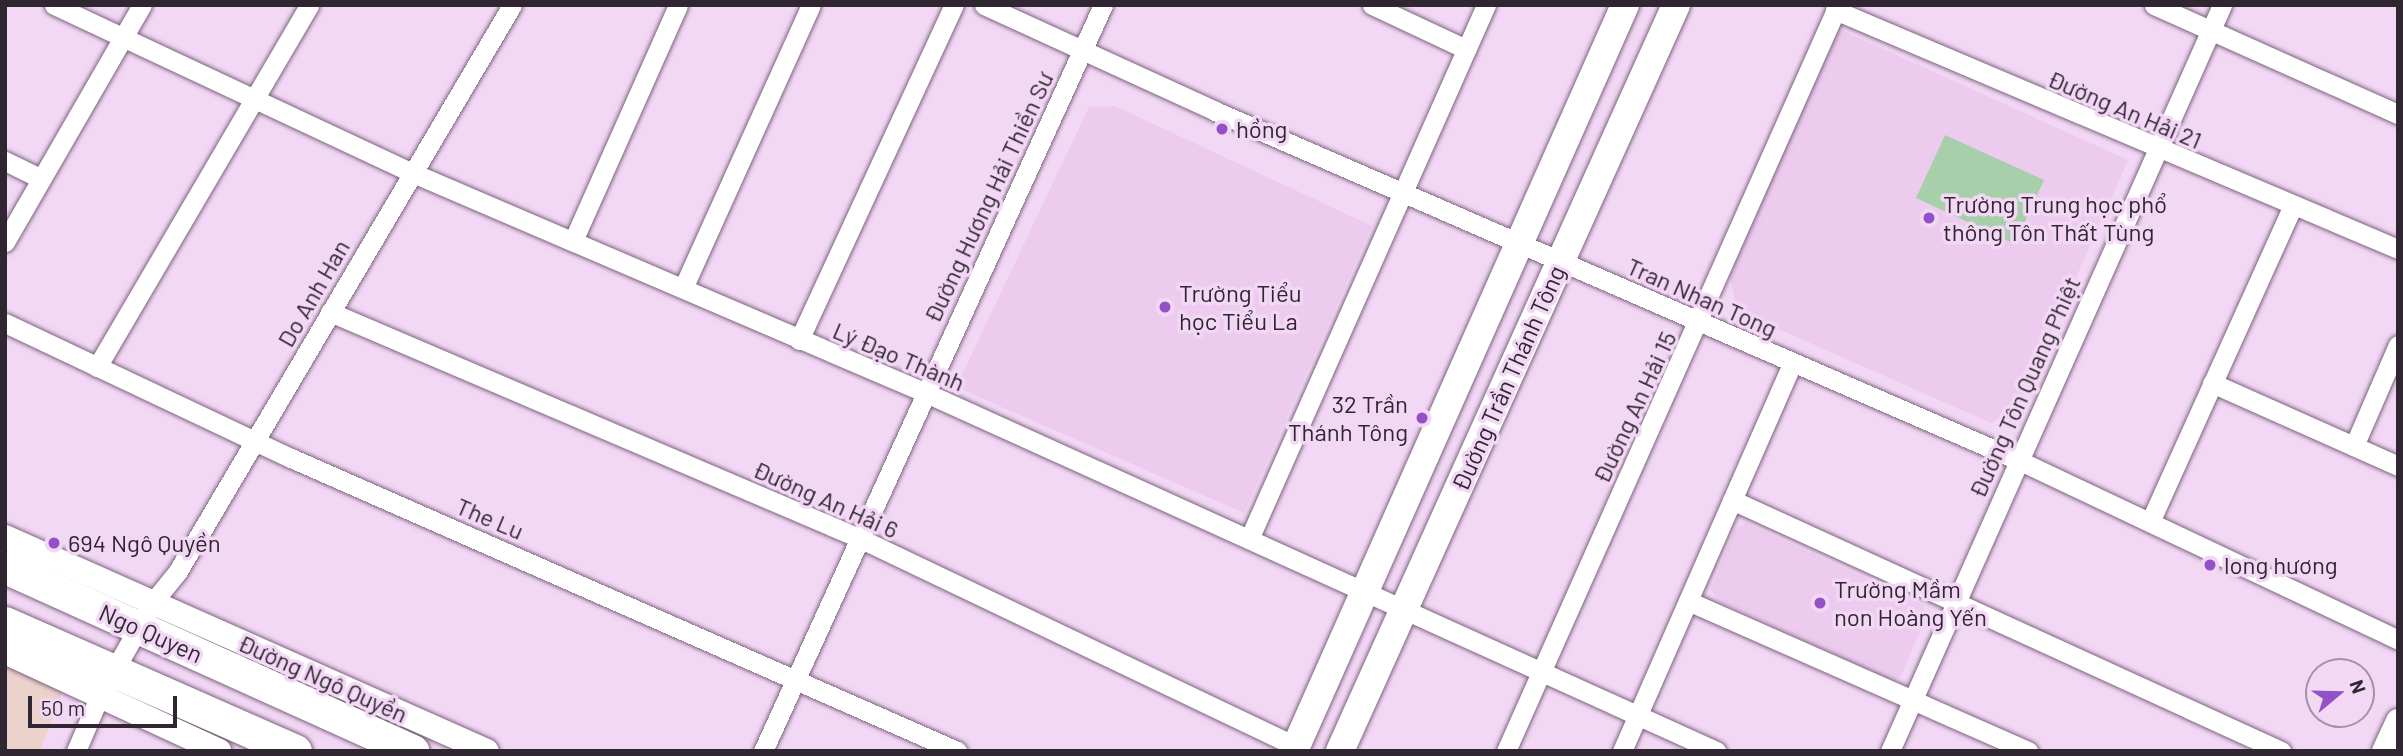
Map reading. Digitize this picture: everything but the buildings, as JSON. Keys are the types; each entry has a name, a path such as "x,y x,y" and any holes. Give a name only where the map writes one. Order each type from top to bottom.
{"highway":[{"name":"Ngo Quyen","path":"5,567 146,615 412,751"},
{"name":"Ngo Quyen","path":"5,623 106,684 295,751"}],"main road":[{"name":"Đường Trần Thánh Tông","path":"1295,749 1625,5"},
{"name":"Đường Trần Thánh Tông","path":"1340,751 1676,5"}],"street":[{"name":"Lý Đạo Thành","path":"54,5 413,173 684,286 799,340 924,392 1404,606 1716,751"},
{"path":"5,242 142,5"},
{"path":"97,367 309,5"},
{"name":"Do Anh Han","path":"76,751 106,684 146,615 178,571 512,5"},
{"path":"573,241 678,5"},
{"path":"684,286 811,5"},
{"path":"799,340 954,5"},
{"name":"Tran Nhan Tong","path":"984,5 1403,194 2018,460 2398,640"},
{"name":"Đường Hương Hải Thiền Sư","path":"763,751 924,392 1103,5"},
{"path":"1372,5 1466,49"},
{"path":"1250,537 1486,5"},
{"path":"2154,5 2398,114"},
{"name":"Đường Tôn Quang Phiệt","path":"1890,751 2222,5"},
{"name":"Đường An Hải 21","path":"1837,8 2158,150 2398,249"},
{"name":"Đường An Hải 15","path":"1506,751 1540,669 1699,322 1837,8"},
{"path":"5,161 40,178"},
{"path":"2150,522 2293,206"},
{"name":"Đường An Hải 6","path":"330,312 859,538 1295,749"},
{"name":"The Lu","path":"5,323 255,442 797,677 957,751"},
{"path":"2354,446 2398,345"},
{"path":"1622,751 1792,363"},
{"path":"2212,383 2398,466"},
{"path":"1732,500 2280,751"},
{"name":"Đường Ngô Quyền","path":"5,537 146,615 487,751"},
{"path":"1688,601 2028,751"},
{"path":"5,652 106,684 219,751"},
{"path":"2384,751 2398,721"}],"shaded area":[{"name":"Trường Trung học phổ thông Tôn Thất Tùng","path":"1837,28 2128,160 2017,411 1991,423 1737,311 1730,277"},
{"name":"Trường Tiểu học Tiểu La","path":"1115,106 1372,226 1244,513 956,387 1089,107"},
{"name":"Trường Mầm non Hoàng Yến","path":"1746,523 1923,605 1926,617 1901,676 1893,681 1718,601 1711,589 1735,529"},
{"path":"5,642 70,673 40,751 5,751"}],"green space":[{"path":"1945,135 2044,180 2015,244 1916,198"}],"place":[{"name":"hồng","path":"1222,129"},
{"name":"Trường Trung học phổ thông Tôn Thất Tùng","path":"1929,218"},
{"name":"Trường Tiểu học Tiểu La","path":"1165,307"},
{"name":"32 Trần Thánh Tông","path":"1422,418"},
{"name":"694 Ngô Quyền","path":"54,543"},
{"name":"long hương","path":"2210,565"},
{"name":"Trường Mầm non Hoàng Yến","path":"1820,603"}]}
